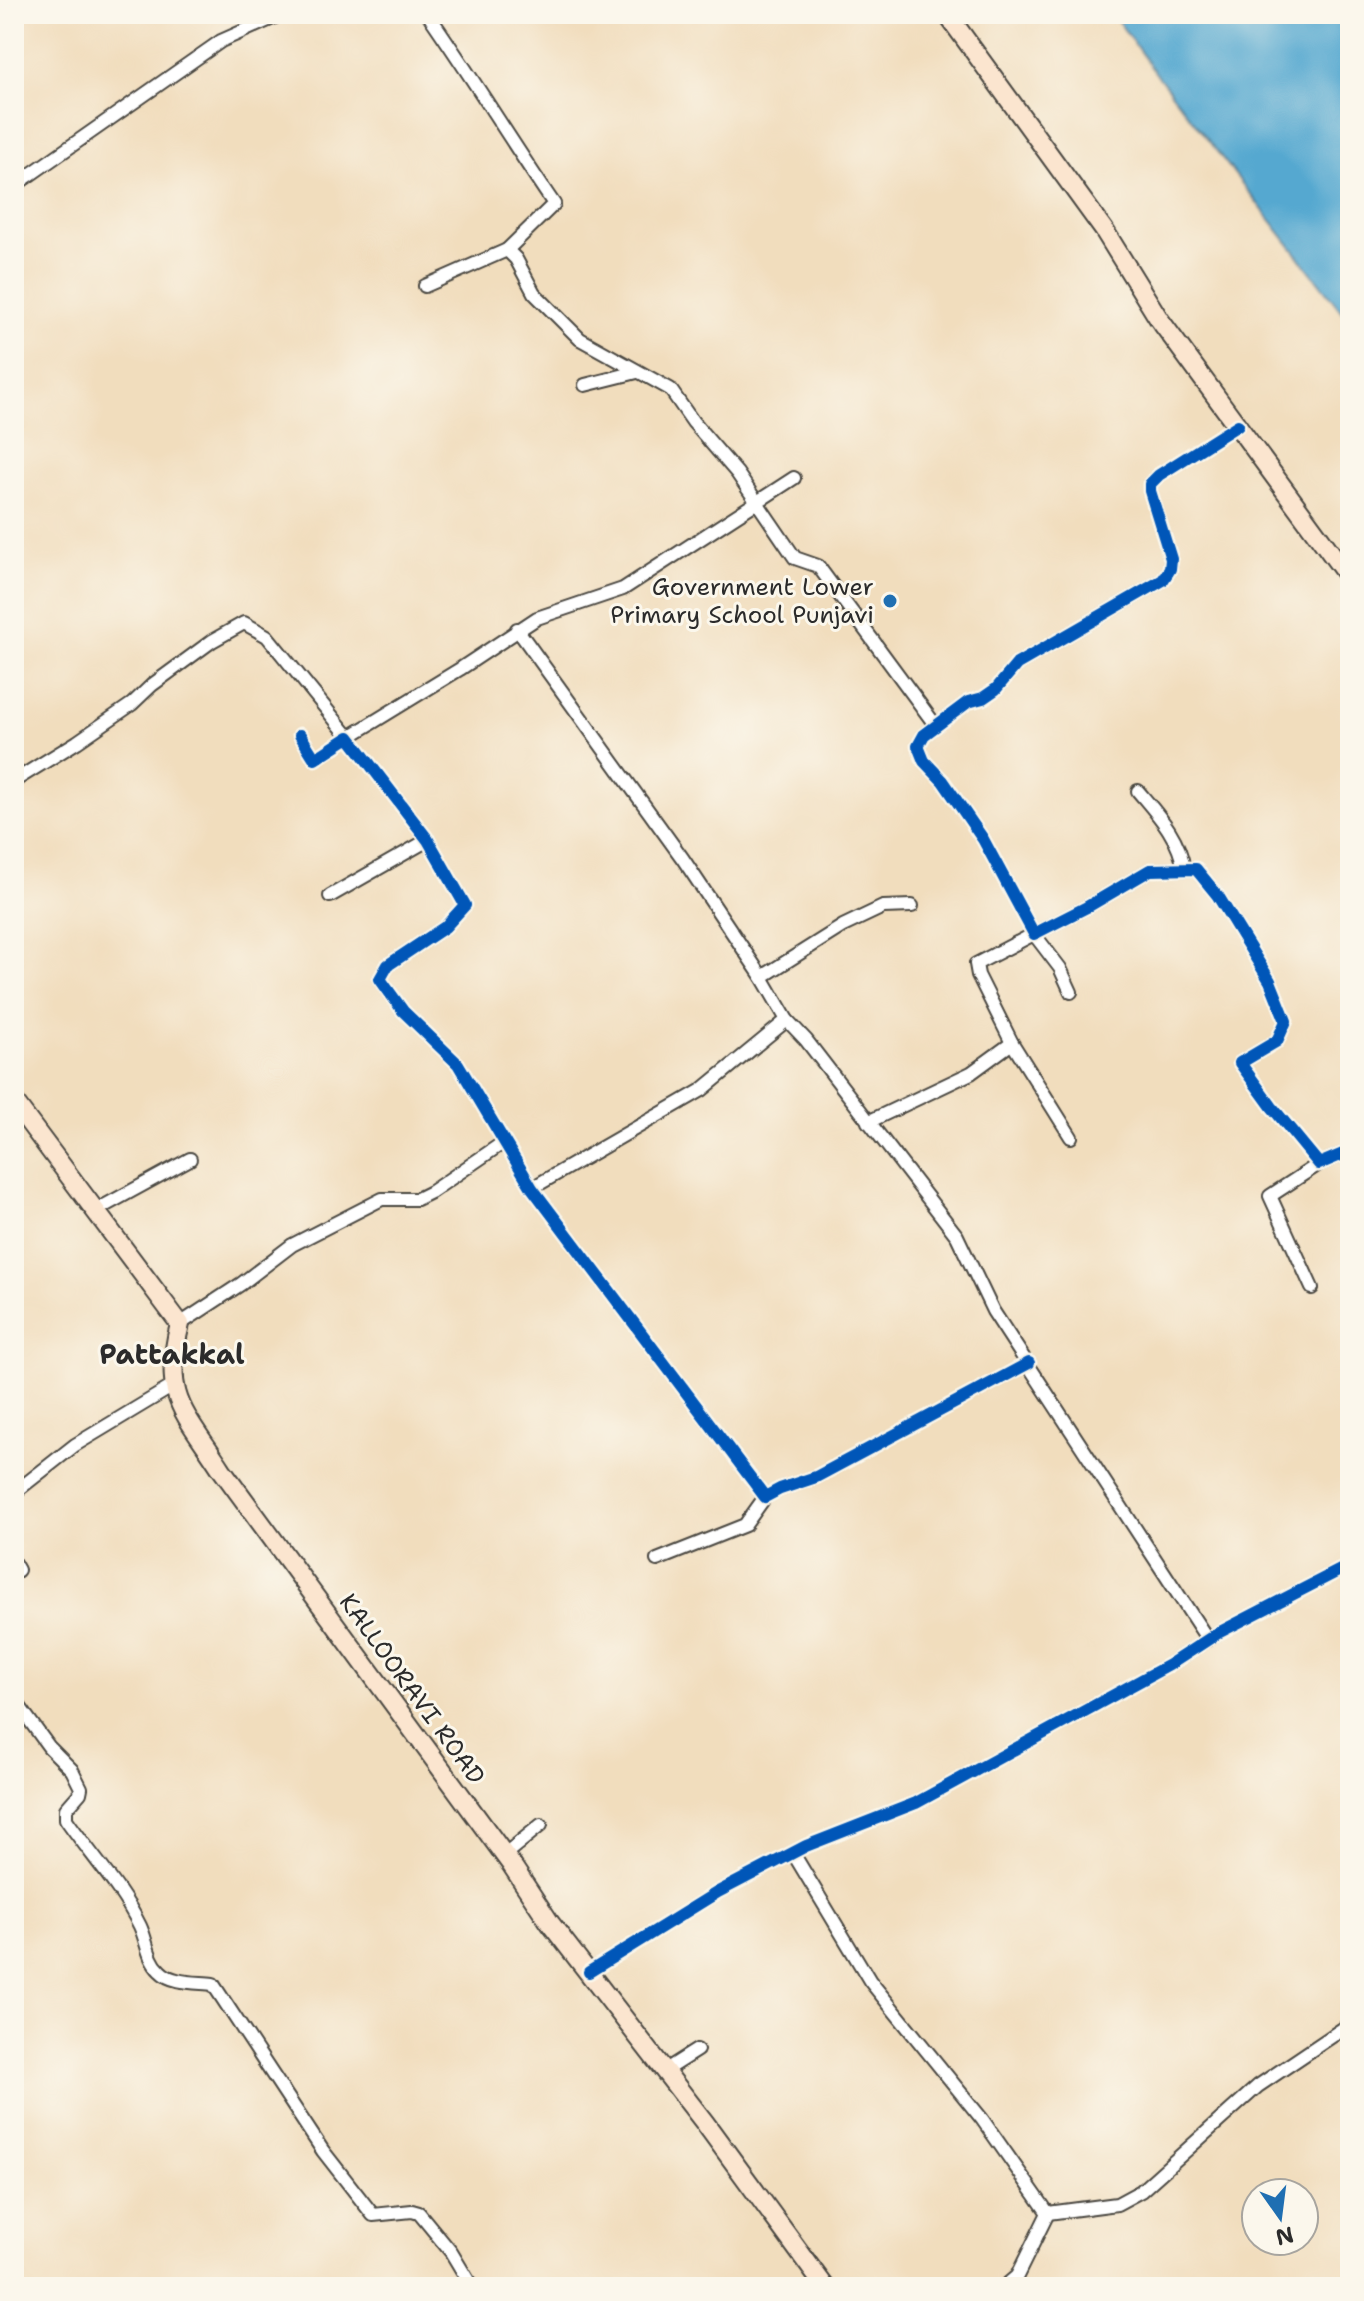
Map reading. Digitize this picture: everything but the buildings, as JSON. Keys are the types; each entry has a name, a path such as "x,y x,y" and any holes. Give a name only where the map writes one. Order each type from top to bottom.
{"main road":[{"path":"947,14 1104,230 1159,319 1350,579"},
{"path":"14,1102 180,1324"},
{"name":"KALLOORAVI ROAD","path":"180,1324 172,1354 173,1386 180,1408 550,1923 825,2287"}],"street":[{"path":"14,186 221,41 282,14"},
{"path":"425,286 507,250 554,204 428,14"},
{"path":"507,250 516,259 534,293 580,339 670,389 693,422 737,473 795,558 818,566 936,726"},
{"path":"585,385 637,372"},
{"path":"1071,992 1060,968 1034,934 983,839 943,781 924,761 918,746 924,735 968,702 983,698 996,689 1017,664 1163,580 1170,569 1170,551 1150,484 1159,475 1238,425"},
{"path":"300,735 315,759 460,669 517,629 537,618 623,589 794,478"},
{"path":"14,781 132,704 152,685 212,641 244,623 267,636 428,840 465,905 445,927 388,965 380,979 403,1011 458,1064 532,1188 765,1497"},
{"path":"517,629 683,859 787,1020 806,1040 957,1236 993,1311 1208,1640"},
{"path":"1138,791 1170,829 1181,852 1184,869"},
{"path":"330,896 428,840"},
{"path":"1071,1137 1012,1043 978,975 976,964 1087,907 1150,870 1196,869 1218,896 1270,981 1286,1021 1277,1041 1240,1063 1319,1164"},
{"path":"762,977 843,926 883,907 912,906"},
{"path":"532,1188 702,1090 787,1020"},
{"path":"868,1122 971,1073 1012,1043"},
{"path":"180,1324 241,1284 292,1245 382,1199 417,1199 504,1142"},
{"path":"1312,1288 1270,1196 1319,1164 1350,1151"},
{"path":"95,1211 190,1159"},
{"path":"657,1560 745,1525 765,1497 816,1477 1029,1363"},
{"path":"14,1493 75,1445 173,1386"},
{"path":"14,1563 18,1570 14,1573"},
{"path":"589,1972 718,1892 793,1853 916,1803 1130,1687 1208,1640 1350,1565"},
{"path":"14,1699 78,1780 80,1793 66,1809 66,1819 89,1847 140,1927 158,1970 180,1980 213,1984 323,2151 373,2215 419,2213 451,2252 472,2287"},
{"path":"504,1855 541,1825"},
{"path":"793,1853 870,1981 982,2119 1048,2213"},
{"path":"1048,2213 1108,2206 1141,2191 1258,2086 1350,2024"},
{"path":"664,2071 697,2050"},
{"path":"1004,2287 1017,2276 1048,2213"}],"water":[{"path":"1113,14 1350,14 1350,322 1151,67"}],"cycle path":[{"path":"1238,425 1159,475 1150,484 1171,559 1170,569 1163,580 1017,664 996,689 983,698 968,702 924,735 918,746 924,761 943,781 983,839 1034,934 1150,870 1196,869 1218,896 1270,981 1286,1021 1277,1041 1240,1063 1319,1164 1350,1151"},
{"path":"300,735 315,759 349,737 428,840 465,905 445,927 388,965 380,979 403,1011 458,1064 532,1188 765,1497 816,1477 1029,1363"},
{"path":"589,1972 718,1892 806,1846 916,1803 1169,1665 1218,1633 1350,1565"}],"place":[{"name":"Government Lower Primary School Punjavi","path":"890,601"}],"district":[{"name":"Pattakkal","path":"172,1354"}]}
